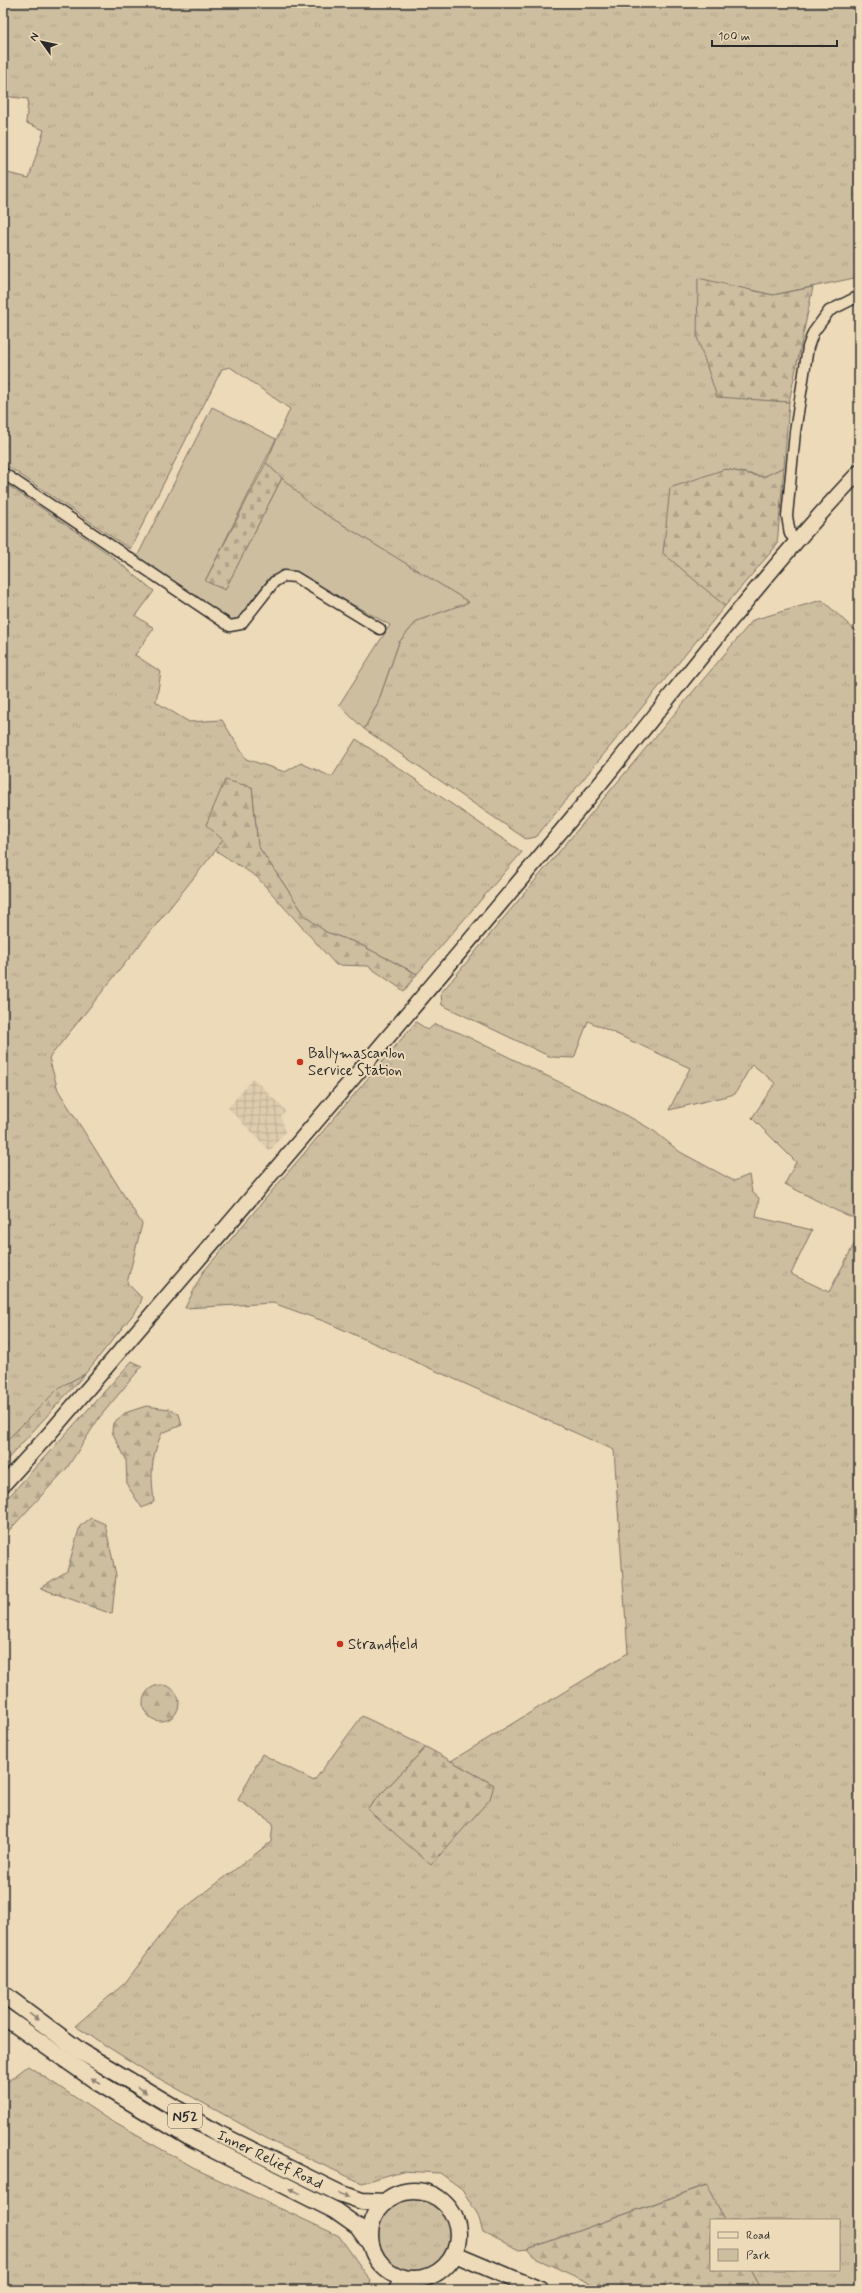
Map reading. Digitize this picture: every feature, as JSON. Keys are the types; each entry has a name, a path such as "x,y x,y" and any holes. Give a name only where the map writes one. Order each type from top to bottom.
{"main road":[{"path":"3,1485 65,1416 493,912 797,542 859,472"},
{"name":"Inner Relief Road","path":"3,1994 80,2051 216,2134 339,2192 362,2201 385,2202"},
{"name":"Inner Relief Road","path":"3,2016 99,2083 174,2129 248,2168 334,2210 358,2228 371,2245"},
{"name":"N52","path":"411,2191 428,2192 440,2199 451,2210 457,2222 459,2236 455,2254 449,2262 435,2274 419,2279 399,2284 377,2260 371,2245 370,2234 373,2220 385,2202 397,2194 411,2191"},
{"path":"455,2254 540,2290"}],"street":[{"path":"797,542 790,534 787,524 787,516 795,432 808,347 813,333 829,310 859,296"},
{"path":"3,473 230,626 241,624 274,582 284,576 295,577 380,629"}],"shaded area":[{"path":"253,1078 286,1111 281,1116 285,1132 270,1151 228,1108"}],"green space":[{"path":"3,3 859,3 859,277 773,295 698,279 717,396 789,402 784,467 764,477 725,469 664,553 725,606 536,837 526,839 364,729 377,705 399,642 417,621 468,602 311,506 266,463 290,409 230,367 222,369 130,549 3,463 3,172 29,178 44,130 26,123 28,99 3,96"},
{"path":"698,278 773,295 813,287 789,402 717,397 697,337"},
{"path":"212,407 276,439 205,581 225,590 282,478 312,506 469,602 417,621 399,642 377,705 364,729 339,705 390,625 290,570 270,577 237,620 231,622 136,559"},
{"path":"266,463 282,478 225,591 205,581"},
{"path":"784,467 777,545 725,606 663,553 670,488 725,469 763,477"},
{"path":"3,482 109,554 154,591 136,616 154,628 135,655 161,672 156,702 189,722 222,720 246,759 285,772 301,763 332,777 356,739 522,852 417,974 357,943 326,932 306,917 258,846 252,787 224,840 49,1058 58,1090 142,1224 127,1283 142,1298 139,1307 85,1374 60,1387 3,1444"},
{"path":"822,600 859,634 859,1220 837,1211 785,1184 796,1162 752,1118 775,1083 752,1064 735,1094 669,1110 690,1068 588,1021 574,1058 551,1057 442,1005 441,993 753,620"},
{"path":"225,780 252,787 258,846 306,917 326,932 357,943 417,974 404,991 368,966 336,965 257,877 215,850 223,840 206,825"},
{"path":"416,1022 428,1030 435,1024 460,1033 628,1116 654,1131 680,1152 734,1181 749,1175 752,1192 759,1198 756,1217 812,1230 791,1274 829,1292 859,1235 859,2290 762,2290 752,2271 840,2271 840,2219 724,2219 706,2185 528,2249 519,2250 483,2232 478,2215 462,2189 440,2173 402,2171 362,2183 277,2144 149,2073 75,2026 125,1983 177,1914 271,1842 273,1823 238,1800 262,1754 314,1781 362,1716 426,1747 367,1809 494,1785 451,1761 628,1653 614,1450 326,1322 273,1303 185,1308 203,1272"},
{"path":"132,1361 142,1366 99,1418 67,1468 3,1537 3,1503"},
{"path":"85,1374 3,1464 3,1444 60,1387"},
{"path":"146,1406 169,1409 179,1414 182,1425 162,1433 155,1451 152,1467 154,1502 142,1508 127,1485 126,1459 112,1432 113,1423 125,1413"},
{"path":"91,1518 105,1524 116,1575 112,1614 40,1588 67,1571 80,1526"},
{"path":"165,1685 174,1690 178,1696 178,1710 174,1716 165,1721 157,1721 148,1716 144,1710 143,1699 148,1690 154,1686"},
{"path":"426,1747 494,1785 490,1799 431,1865 367,1809"},
{"path":"28,2066 106,2118 200,2171 339,2236 371,2281 368,2290 87,2290 84,2284 71,2290 3,2290 3,2085"},
{"path":"707,2185 724,2219 710,2219 710,2271 752,2271 762,2290 605,2290 537,2259 528,2249"},
{"path":"415,2197 429,2200 442,2208 450,2221 453,2235 450,2249 442,2262 429,2270 415,2273 401,2270 388,2262 380,2249 377,2235 380,2221 388,2208 401,2200"}],"place":[{"name":"Ballymascanlon Service Station","path":"300,1062"},
{"name":"Strandfield","path":"340,1644"}]}
